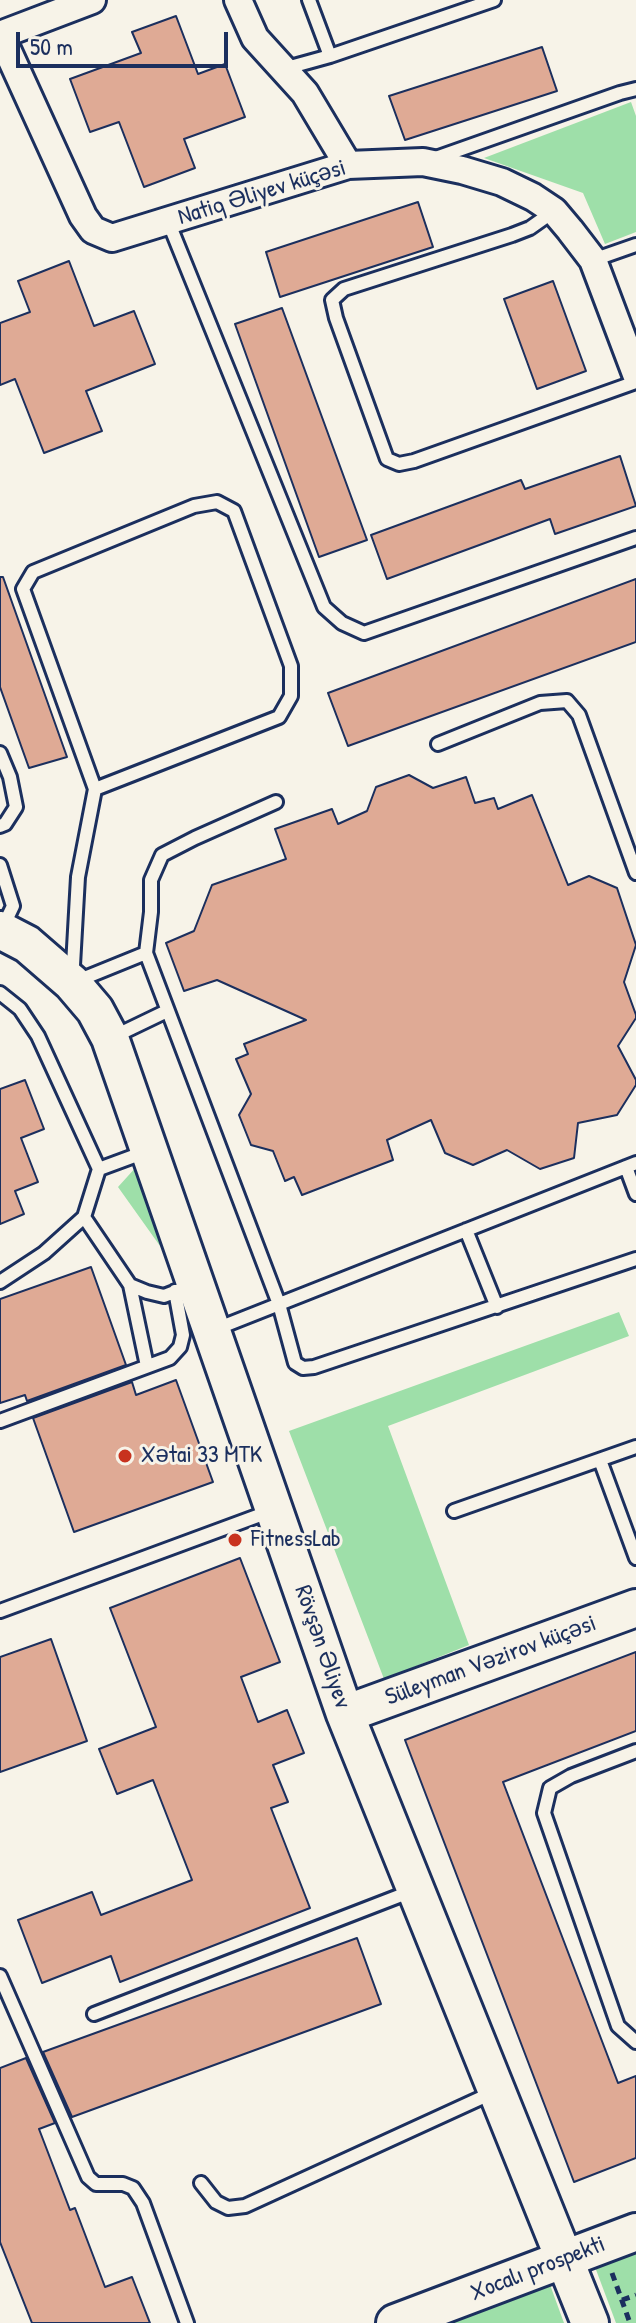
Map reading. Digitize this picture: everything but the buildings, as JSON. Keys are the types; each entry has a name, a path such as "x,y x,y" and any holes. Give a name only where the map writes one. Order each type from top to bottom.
{"street":[{"path":"0,34 92,0"},
{"path":"238,0 255,38 305,93 348,165"},
{"name":"Natiq Əliyev küçəsi","path":"0,34 83,216 93,230 112,238 348,165 423,162 462,170 502,182 554,211 593,260 636,374"},
{"name":"Rövşən Əliyev","path":"1,930 27,944 72,983 95,1010 110,1038 149,1150 186,1287 213,1330 345,1714 590,2323"},
{"name":"Süleyman Vəzirov küçəsi","path":"345,1714 636,1608"},
{"name":"Xocalı prospekti","path":"395,2323 636,2232"}],"lane":[{"path":"309,0 330,56"},
{"path":"283,69 494,0"},
{"path":"423,162 636,89"},
{"path":"554,211 530,228 344,289 332,300 387,459 399,464 414,461 636,382"},
{"path":"168,221 324,607 342,623 364,633 636,538"},
{"path":"593,260 636,245"},
{"path":"95,789 279,717 291,696 291,666 234,511 217,502 194,506 33,572 23,589 95,789 78,877 72,983 146,953"},
{"path":"438,744 540,703 567,701 579,715 636,873"},
{"path":"0,753 10,777 16,807 5,824 0,826"},
{"path":"276,802 162,855 151,880 146,953 279,1304 295,1363 303,1368 314,1367 636,1259"},
{"path":"0,865 13,906 1,930"},
{"path":"0,993 20,1009 38,1036 99,1169 84,1217 44,1253 0,1282"},
{"path":"110,1038 167,1011"},
{"path":"99,1169 149,1150"},
{"path":"213,1330 631,1165 636,1194"},
{"path":"84,1217 130,1285 147,1366"},
{"path":"466,1230 497,1307"},
{"path":"0,1421 170,1358 180,1347 183,1335 186,1287 164,1296 130,1285"},
{"path":"454,1511 636,1447"},
{"path":"600,1460 636,1558"},
{"path":"0,1611 274,1510"},
{"path":"636,1751 571,1776 550,1788 544,1813 618,2026 636,2042"},
{"path":"94,2014 416,1889"},
{"path":"0,1976 88,2177 96,2184 123,2184 133,2188 143,2203 187,2323"},
{"path":"201,2183 216,2202 228,2208 245,2206 497,2091"}],"path":[{"path":"609,2265 630,2323"},
{"path":"622,2300 636,2295"}],"green space":[{"path":"631,102 636,116 636,232 605,244 583,193 484,158"},
{"path":"137,1166 175,1267 118,1187"},
{"path":"619,1312 629,1336 388,1426 469,1645 384,1679 289,1431"},
{"path":"636,2252 636,2323 616,2323 595,2267"},
{"path":"549,2282 564,2323 437,2323"}],"place":[{"name":"Xətai 33 MTK","path":"125,1456"},
{"name":"FitnessLab","path":"235,1540"}]}
